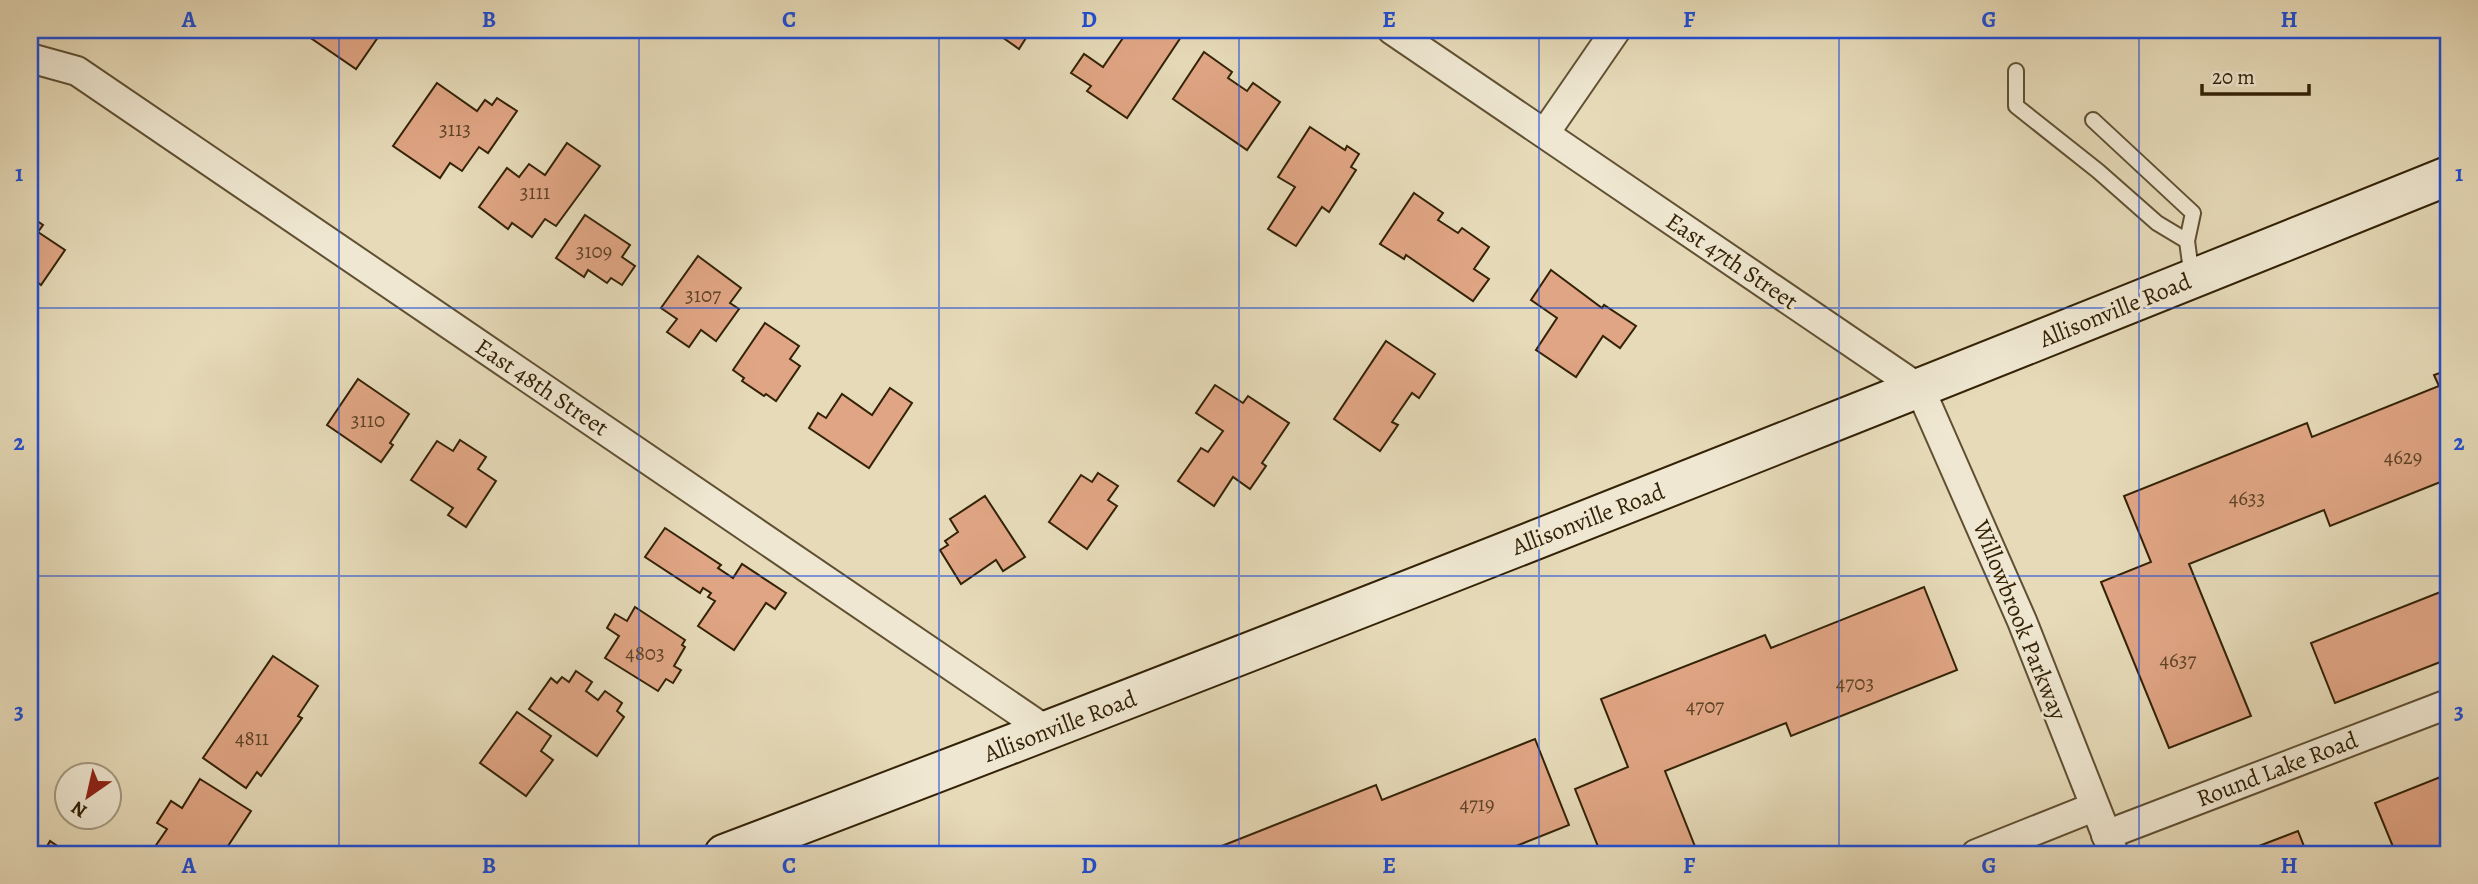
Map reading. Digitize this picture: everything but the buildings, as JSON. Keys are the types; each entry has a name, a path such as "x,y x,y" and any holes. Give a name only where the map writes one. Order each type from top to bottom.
{"main road":[{"name":"Allisonville Road","path":"724,854 1047,731 1920,389 2448,176"}],"street":[{"name":"East 47th Street","path":"1392,30 1920,389"},
{"path":"1545,133 1616,30"},
{"name":"East 48th Street","path":"30,58 77,71 1047,731"},
{"name":"Willowbrook Parkway","path":"1920,389 2022,621 2110,845"},
{"name":"Round Lake Road","path":"2110,845 2448,704"},
{"path":"1976,854 2094,807"}],"lane":[{"path":"2016,71 2016,106 2098,171 2157,223 2187,241"},
{"path":"2092,120 2193,213 2187,241 2193,279"}]}
